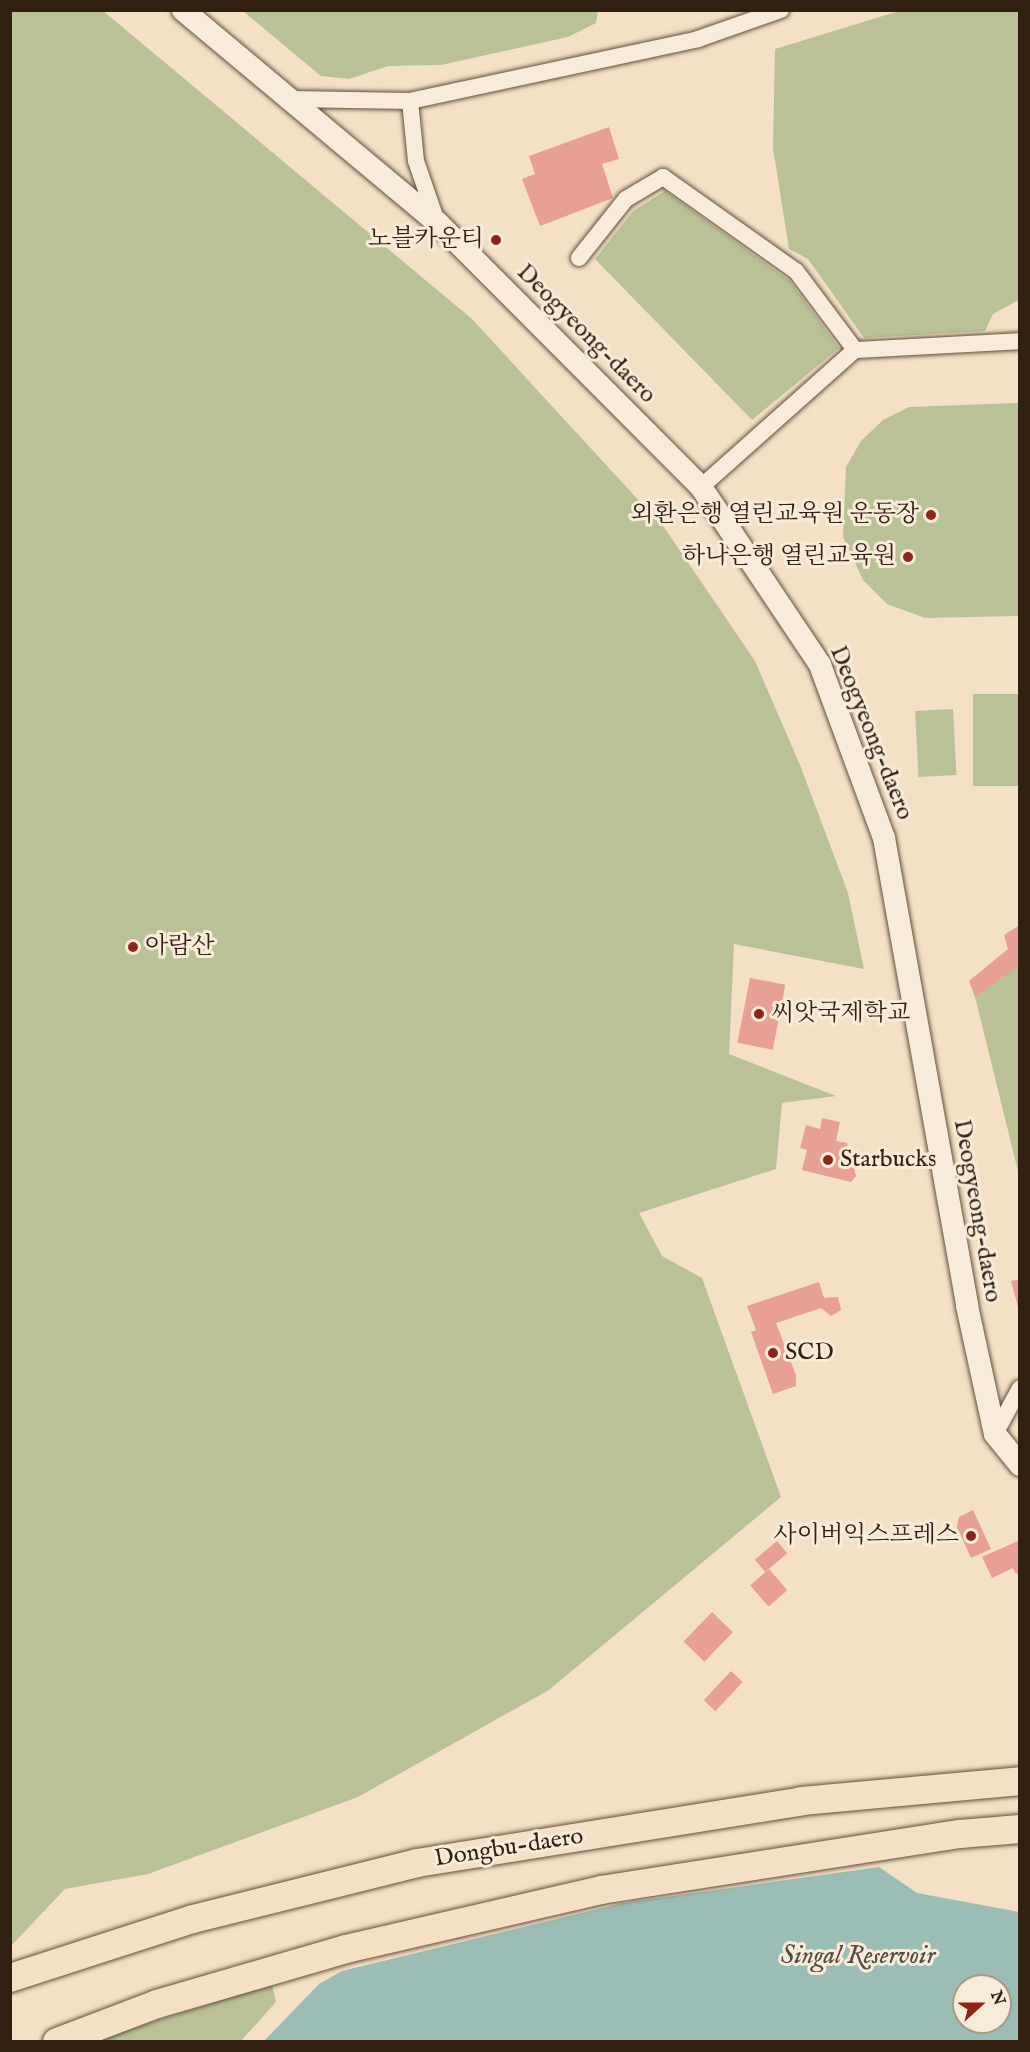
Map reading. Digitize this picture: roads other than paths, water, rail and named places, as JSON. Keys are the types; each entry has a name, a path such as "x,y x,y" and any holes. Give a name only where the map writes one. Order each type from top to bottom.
{"highway":[{"name":"Dongbu-daero","path":"10,1978 193,1919 417,1863 802,1801 1020,1781"},
{"path":"57,2042 158,2004 346,1949 601,1890 960,1834 1020,1829"}],"main road":[{"name":"Deogyeong-daero","path":"183,10 438,223 701,487 820,665 884,838 967,1306 995,1434 1020,1465"}],"street":[{"path":"291,99 410,101 698,39 781,10"},
{"path":"410,101 416,160 438,223"},
{"path":"579,258 627,199 663,177 796,271 855,351"},
{"path":"701,487 855,351 1020,341"},
{"path":"995,1434 1020,1388"}],"water":[{"name":"Singal Reservoir","path":"879,1867 917,1893 1019,1912 1019,2041 264,2041 319,1984 342,1971 623,1903"}],"place":[{"name":"노블카운티","path":"496,240"},
{"name":"외환은행 열린교육원 운동장","path":"931,515"},
{"name":"하나은행 열린교육원","path":"908,557"},
{"name":"아람산","path":"133,947"},
{"name":"씨앗국제학교","path":"759,1014"},
{"name":"Starbucks","path":"828,1160"},
{"name":"SCD","path":"773,1353"},
{"name":"사이버익스프레스","path":"971,1536"}]}
